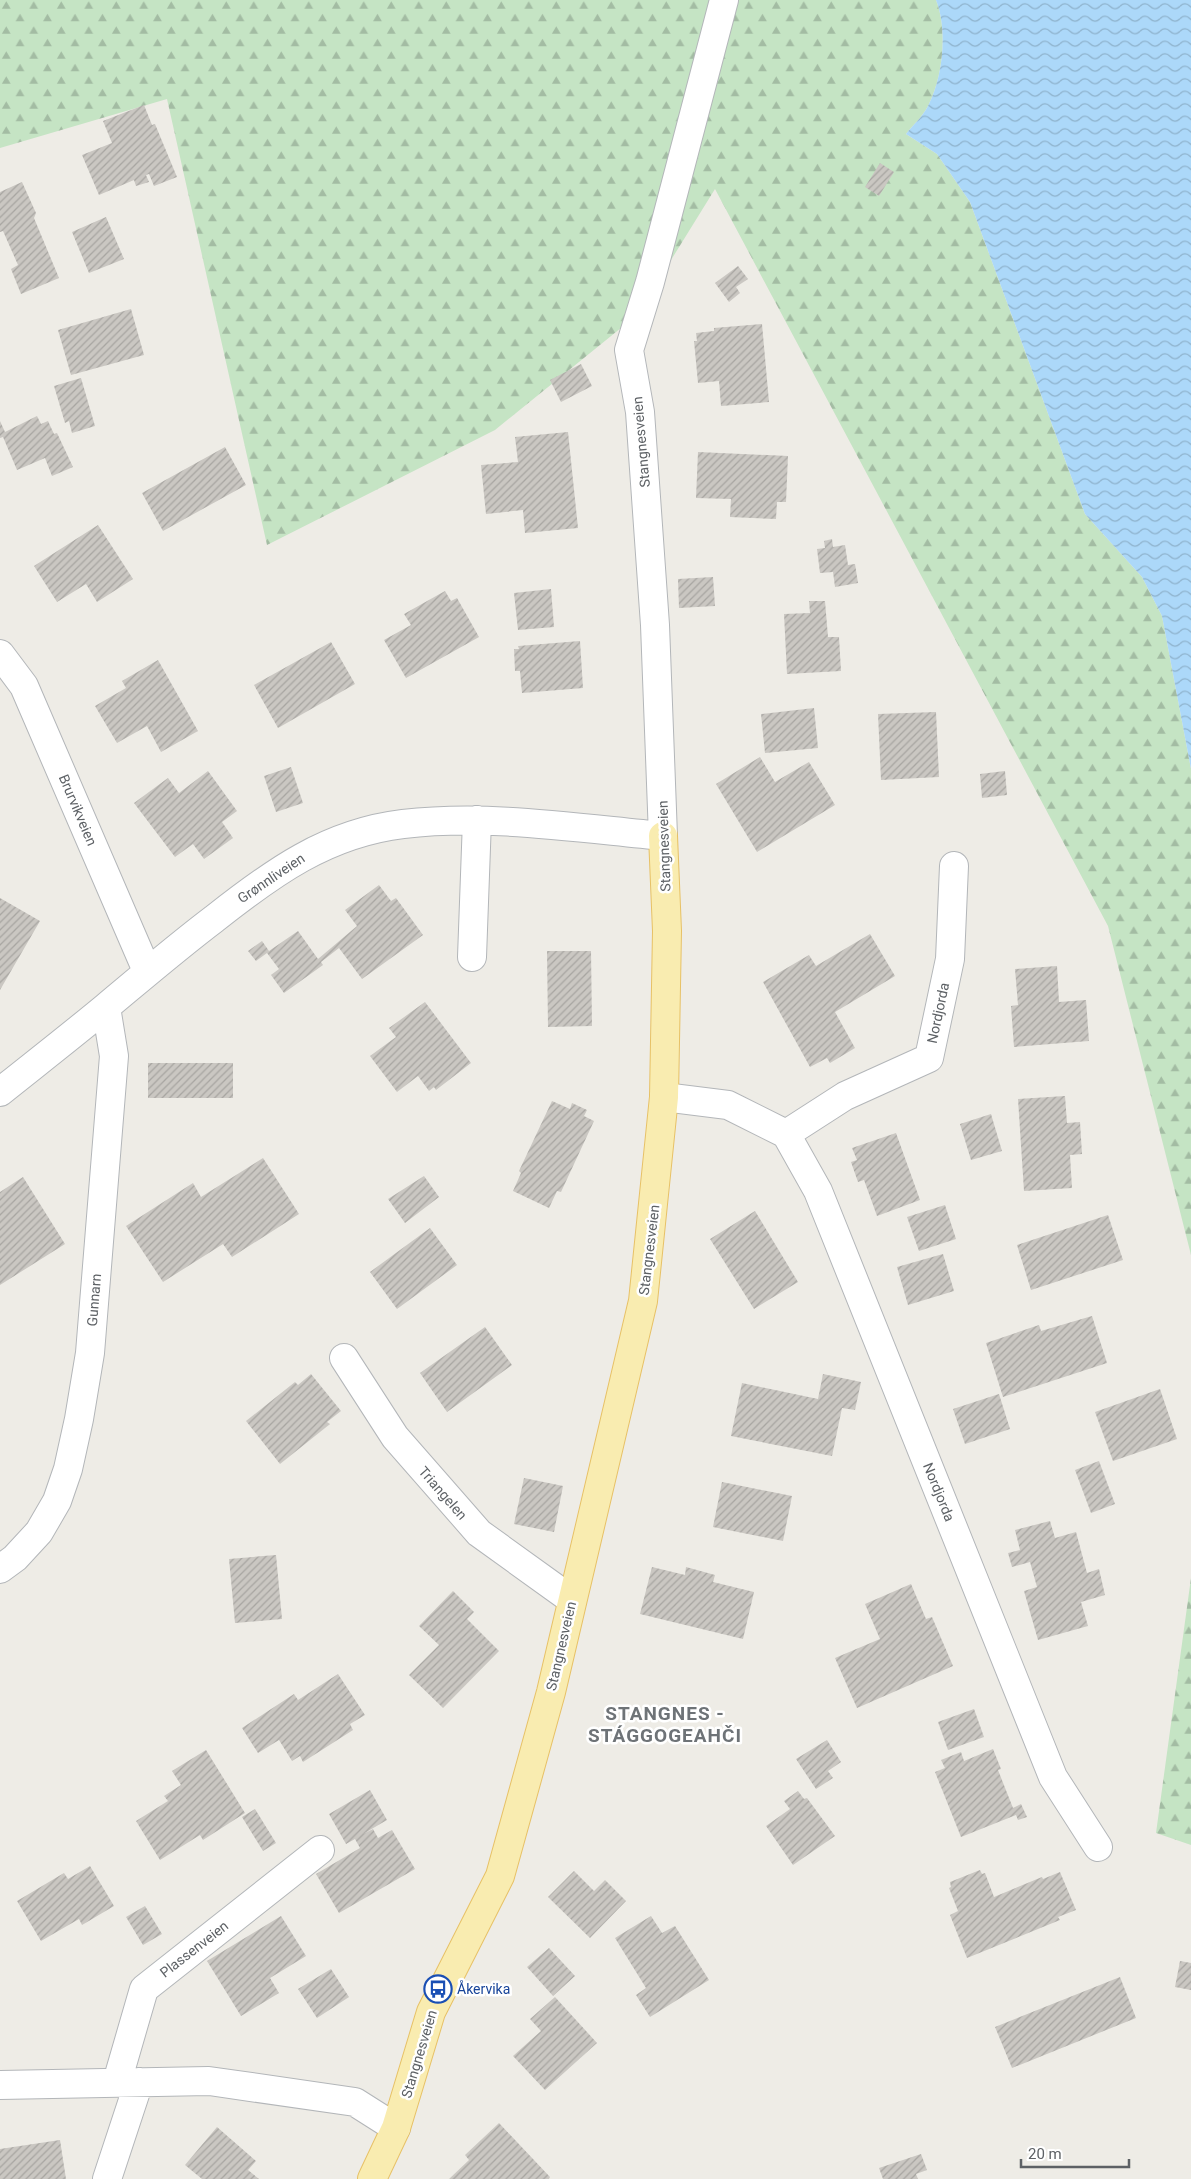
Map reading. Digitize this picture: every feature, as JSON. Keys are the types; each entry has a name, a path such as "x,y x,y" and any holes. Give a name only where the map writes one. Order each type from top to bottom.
{"main road":[{"name":"Stangnesveien","path":"372,2179 396,2128 431,2012 500,1876 551,1692 643,1301 664,1097 667,931 663,836"}],"street":[{"name":"Stangnesveien","path":"663,836 655,616 640,412 629,350 650,282 724,0"},
{"name":"Brurvikveien","path":"0,654 24,686 147,971"},
{"name":"Grønnliveien","path":"0,1092 106,1007 147,971 264,879 303,855 345,838 402,824 477,820 663,836"},
{"path":"472,957 477,820"},
{"name":"Nordjorda","path":"954,866 950,959 929,1058 845,1096 786,1134 818,1191 1053,1777 1098,1847"},
{"name":"Gunnarn","path":"0,1569 15,1558 39,1532 57,1501 68,1469 79,1419 90,1353 114,1056 106,1007"},
{"path":"664,1097 728,1105 786,1134"},
{"name":"Triangelen","path":"344,1358 395,1437 479,1533 572,1600"},
{"name":"Plassenveien","path":"107,2179 128,2082 144,1989 320,1850"},
{"path":"0,2085 209,2081 355,2102 396,2128"}],"green space":[{"path":"0,0 936,0 940,12 943,39 940,68 933,94 926,110 906,134 937,154 970,202 1085,514 1142,577 1162,616 1191,769 1191,1255 1108,926 715,189 637,315 495,430 267,545 167,99 0,148"},
{"path":"1191,1578 1191,1845 1156,1833"}],"water":[{"path":"936,0 1191,0 1191,769 1162,616 1142,577 1085,514 970,202 937,154 906,134 926,110 933,94 940,68 943,39 940,12"}],"building":[{"path":"144,105 152,125 155,124 177,177 154,186 149,174 146,175 149,182 136,186 134,180 99,195 82,155 112,143 103,121"},
{"path":"880,163 894,172 879,196 865,187"},
{"path":"22,182 36,213 34,218 59,278 21,294 11,269 18,265 3,231 0,232 0,192"},
{"path":"106,217 124,259 89,273 72,232"},
{"path":"738,266 748,279 736,287 740,293 729,302 715,283"},
{"path":"131,309 144,355 71,375 58,330"},
{"path":"762,324 769,402 721,406 719,381 698,383 694,341 697,341 696,333 714,331 714,328"},
{"path":"581,364 592,386 561,402 550,380"},
{"path":"81,378 95,426 72,433 69,421 65,423 54,386"},
{"path":"37,416 41,424 48,421 54,434 57,433 73,467 52,476 45,458 17,470 3,437 0,438 0,421 5,432"},
{"path":"568,432 578,528 525,533 523,510 486,514 481,465 518,462 515,437"},
{"path":"225,447 246,485 163,531 142,493"},
{"path":"698,452 788,456 786,502 777,502 776,519 730,517 731,499 696,498"},
{"path":"98,525 133,579 97,602 86,584 57,602 34,566"},
{"path":"832,539 833,547 845,545 848,565 855,564 858,583 835,587 833,572 820,573 817,549 825,548 824,541"},
{"path":"713,577 715,606 679,608 678,579"},
{"path":"551,589 554,627 518,630 514,593"},
{"path":"445,591 451,601 457,598 479,637 406,678 384,640 411,625 404,614"},
{"path":"809,601 825,601 828,637 839,637 841,671 787,674 784,614 810,613"},
{"path":"580,641 583,688 522,693 520,671 515,671 514,649 519,649 518,646"},
{"path":"331,642 355,684 278,728 254,685"},
{"path":"158,660 198,731 161,752 147,726 117,743 95,706 126,688 122,681"},
{"path":"814,708 818,748 765,753 761,714"},
{"path":"936,712 939,777 881,780 878,714"},
{"path":"760,757 775,782 809,762 835,805 757,852 716,784"},
{"path":"291,767 303,803 276,812 264,776"},
{"path":"208,771 237,811 222,822 233,838 204,859 193,844 175,857 134,803 168,778 179,793"},
{"path":"1005,771 1007,795 982,798 980,774"},
{"path":"379,885 391,901 396,898 423,935 362,979 339,948 321,962 323,965 284,993 271,975 279,969 267,953 256,961 248,951 262,941 269,951 298,931 318,959 357,926 345,910"},
{"path":"0,898 40,921 0,990"},
{"path":"870,934 895,976 835,1012 855,1048 830,1063 827,1058 810,1067 763,982 809,955 816,966"},
{"path":"547,951 591,951 592,1026 548,1027"},
{"path":"1057,966 1059,1002 1086,1000 1089,1041 1014,1047 1011,1006 1018,1005 1015,969"},
{"path":"425,1002 471,1063 436,1090 434,1087 429,1091 418,1076 397,1092 370,1056 396,1037 389,1028"},
{"path":"148,1063 233,1063 233,1098 148,1098"},
{"path":"1065,1096 1067,1123 1080,1122 1082,1154 1070,1155 1072,1188 1024,1191 1018,1099"},
{"path":"552,1101 570,1109 572,1103 587,1110 584,1116 594,1121 561,1192 557,1191 549,1208 513,1191 521,1173 519,1171"},
{"path":"991,1114 1002,1151 971,1160 960,1124"},
{"path":"896,1133 920,1200 877,1216 864,1180 858,1182 851,1162 857,1160 852,1148"},
{"path":"263,1158 299,1214 232,1257 223,1244 163,1282 126,1226 193,1183 201,1197"},
{"path":"424,1176 439,1197 405,1223 388,1199"},
{"path":"23,1177 65,1244 0,1285 0,1192"},
{"path":"945,1205 956,1239 919,1251 907,1217"},
{"path":"755,1211 798,1282 754,1309 710,1239"},
{"path":"1108,1215 1123,1260 1031,1290 1017,1245"},
{"path":"430,1228 457,1265 397,1309 370,1272"},
{"path":"943,1254 954,1291 908,1305 897,1267"},
{"path":"1092,1316 1107,1363 1003,1397 986,1343 1039,1325 1041,1331"},
{"path":"485,1327 512,1365 447,1412 420,1373"},
{"path":"311,1374 341,1411 327,1422 330,1424 280,1464 246,1421 295,1382 298,1385"},
{"path":"823,1374 861,1382 855,1410 842,1408 832,1456 731,1436 742,1383 818,1399"},
{"path":"1160,1389 1177,1439 1113,1461 1095,1412"},
{"path":"999,1394 1010,1429 965,1444 953,1409"},
{"path":"1099,1461 1115,1504 1091,1513 1075,1470"},
{"path":"524,1478 563,1486 554,1532 514,1524"},
{"path":"722,1482 792,1496 783,1541 713,1527"},
{"path":"1050,1521 1055,1538 1076,1532 1087,1573 1099,1569 1105,1595 1081,1602 1088,1626 1038,1640 1024,1591 1037,1587 1030,1562 1012,1567 1008,1553 1020,1550 1015,1530"},
{"path":"276,1555 282,1619 235,1623 229,1559"},
{"path":"652,1567 685,1575 686,1567 715,1575 713,1582 754,1592 743,1639 640,1614"},
{"path":"911,1584 926,1619 932,1617 953,1666 857,1708 835,1658 880,1639 865,1604"},
{"path":"453,1591 474,1612 467,1619 499,1651 443,1708 409,1675 439,1645 419,1626"},
{"path":"338,1674 365,1715 350,1724 353,1730 303,1762 300,1756 292,1761 279,1740 258,1753 242,1728 294,1694 298,1700"},
{"path":"974,1709 984,1737 948,1750 938,1722"},
{"path":"827,1740 841,1762 828,1771 833,1778 816,1789 796,1759"},
{"path":"993,1749 1001,1769 998,1770 1013,1808 1021,1804 1027,1817 1018,1820 1016,1815 961,1837 935,1772 945,1768 941,1760 961,1752 964,1761"},
{"path":"206,1750 245,1813 203,1840 200,1835 160,1860 136,1821 168,1801 164,1796 181,1785 172,1771"},
{"path":"370,1790 387,1820 363,1834 373,1829 378,1838 392,1830 415,1869 339,1913 316,1874 360,1848 355,1839 346,1844 329,1814"},
{"path":"798,1791 804,1799 807,1798 835,1836 793,1865 766,1826 790,1809 784,1801"},
{"path":"255,1809 276,1843 263,1851 242,1817"},
{"path":"90,1866 114,1906 82,1925 79,1919 41,1941 17,1901 64,1873 68,1879"},
{"path":"980,1870 982,1874 985,1873 994,1897 1042,1877 1043,1879 1060,1872 1076,1910 1058,1917 1060,1920 967,1958 950,1915 958,1911 949,1888 951,1887 950,1882"},
{"path":"574,1871 594,1891 605,1880 626,1901 590,1938 548,1897"},
{"path":"145,1906 162,1934 143,1945 126,1917"},
{"path":"281,1916 306,1956 270,1978 279,1993 241,2016 207,1961"},
{"path":"651,1916 662,1933 675,1926 709,1980 650,2017 636,1995 646,1988 615,1938"},
{"path":"549,1948 575,1976 553,1996 527,1967"},
{"path":"1180,1961 1191,1963 1191,1990 1175,1987"},
{"path":"331,1969 349,1997 317,2018 298,1989"},
{"path":"1120,1977 1136,2018 1012,2068 995,2027"},
{"path":"555,1997 597,2043 545,2090 513,2056 541,2031 530,2019"},
{"path":"499,2123 550,2177 549,2179 449,2179 469,2160 465,2155"},
{"path":"217,2127 256,2161 248,2170 259,2179 202,2179 185,2165"},
{"path":"60,2140 66,2179 0,2179 0,2149"},
{"path":"921,2154 927,2170 916,2174 918,2179 883,2179 879,2168"}],"place":[{"name":"Åkervika","path":"438,1989"}],"district":[{"name":"STANGNES - STÁGGOGEAHČI","path":"665,1724"}]}
